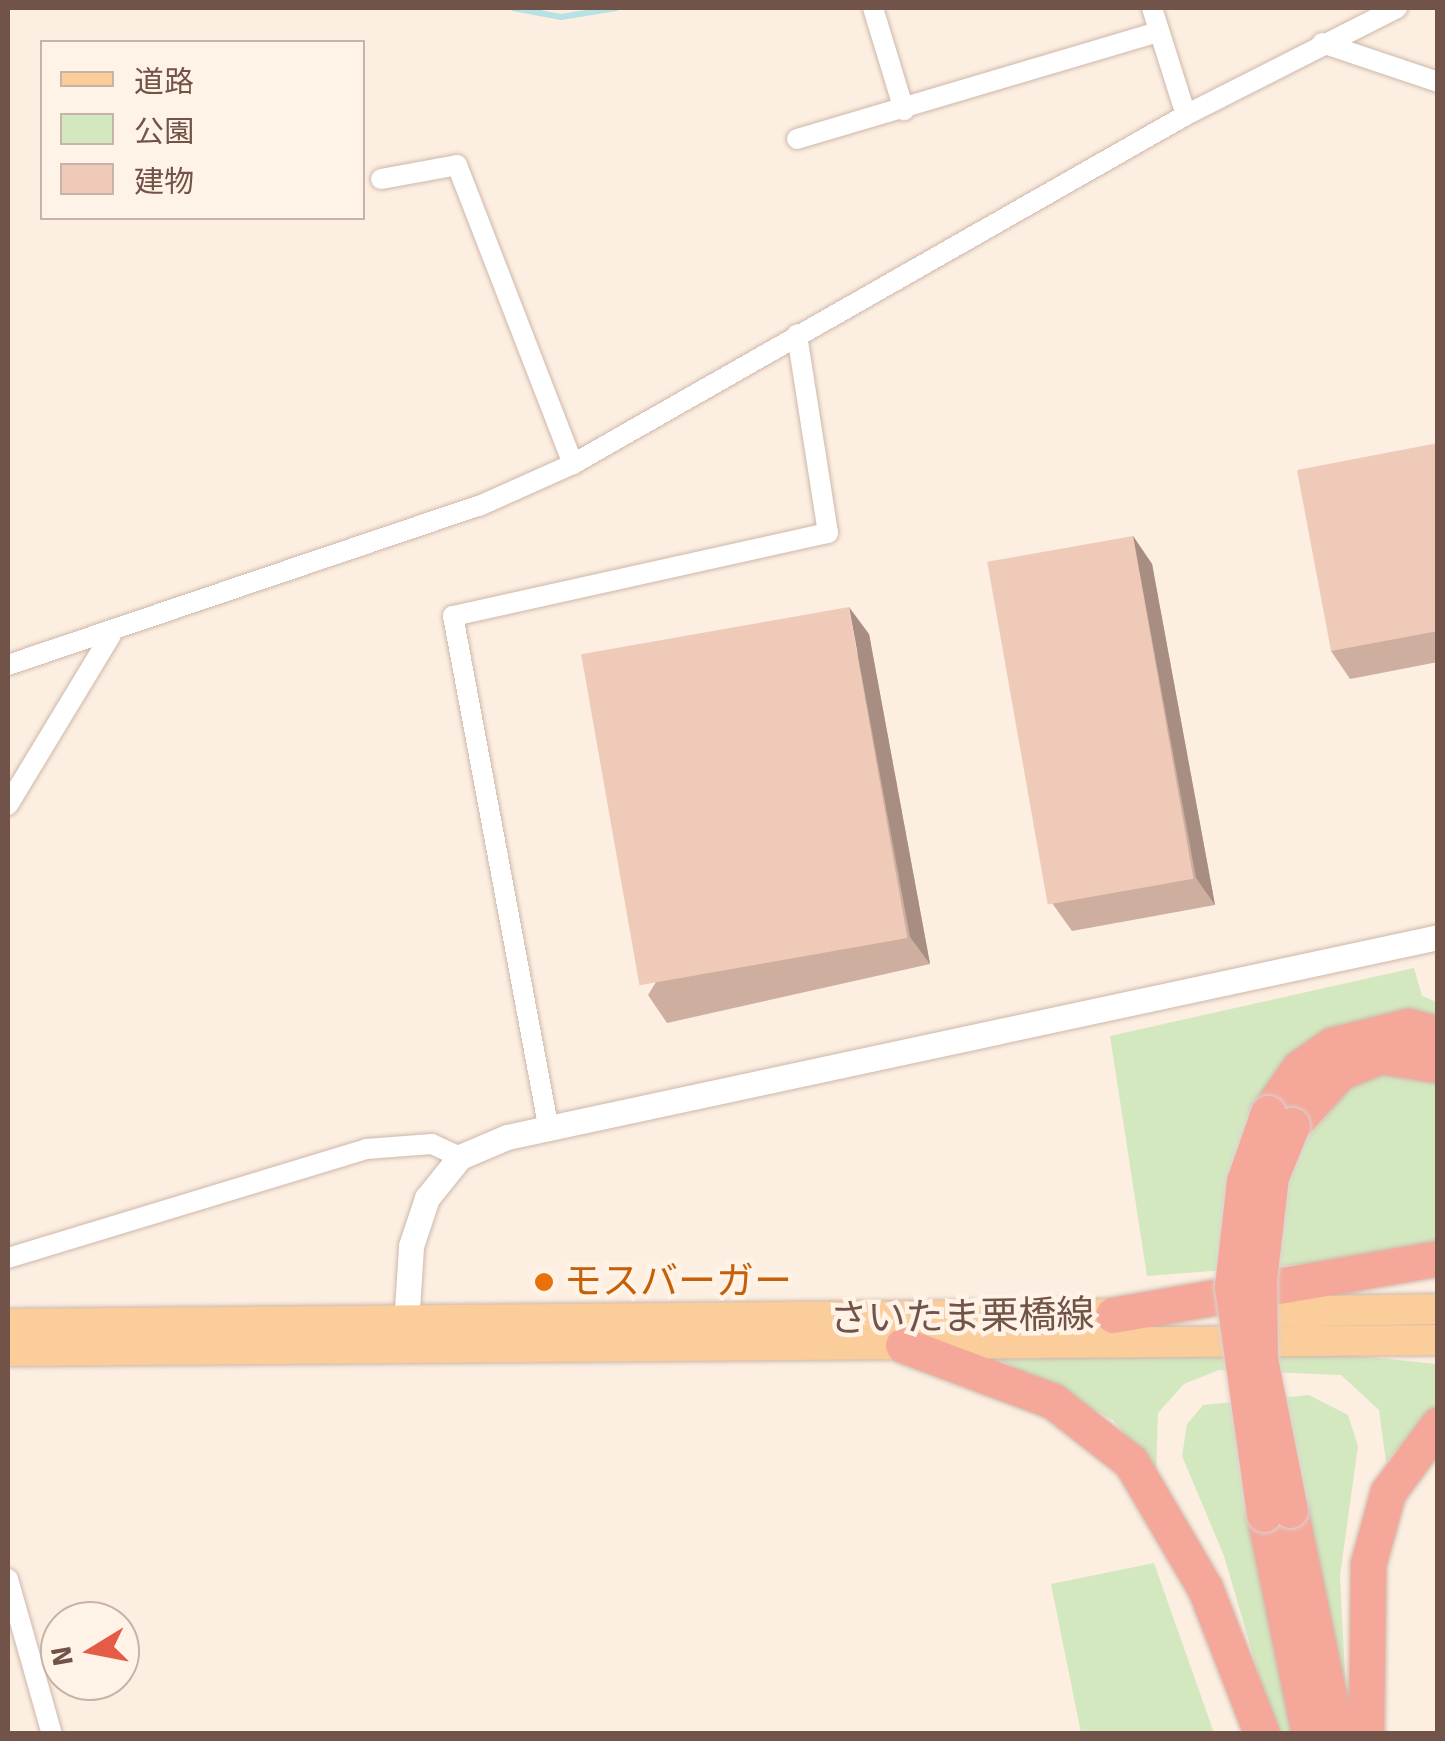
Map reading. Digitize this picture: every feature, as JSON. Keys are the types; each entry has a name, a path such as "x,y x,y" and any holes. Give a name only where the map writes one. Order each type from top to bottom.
{"highway":[{"path":"1309,1734 1277,1512 1260,1358 1259,1280 1280,1119 1299,1068 1332,1045 1408,1026 1438,1034"},
{"path":"1280,1119 1340,1072 1380,1056 1438,1064"},
{"path":"1113,1315 1438,1258"},
{"path":"903,1345 1053,1401 1130,1462 1205,1588 1262,1734"},
{"path":"1366,1734 1368,1564 1388,1492 1438,1424"},
{"path":"1277,1512 1337,1734"}],"main road":[{"name":"さいたま栗橋線","path":"8,1324 1438,1309"},
{"name":"さいたま栗橋線","path":"8,1351 405,1354 1438,1340"}],"street":[{"path":"873,8 904,110"},
{"path":"1152,8 1186,115"},
{"path":"8,665 111,635 479,506 572,464 1186,115 1397,8"},
{"path":"796,139 1159,32"},
{"path":"1322,43 1438,82"},
{"path":"381,178 457,165 572,464"},
{"path":"548,1126 453,616 828,533 797,334"},
{"path":"8,804 111,635"},
{"path":"405,1354 405,1318 416,1223 460,1157 548,1126 1438,937"},
{"path":"8,1258 366,1149 432,1144 460,1157"},
{"path":"8,1579 52,1734"}],"green space":[{"path":"1414,968 1422,996 1437,1002 1437,1021 1254,1117 1306,1141 1354,1083 1390,1073 1437,1079 1437,1242 1403,1256 1147,1276 1110,1036"},
{"path":"1328,1353 1437,1364 1437,1404 1386,1462 1379,1410 1341,1375 1219,1370 1184,1384 1158,1413 1156,1472 1113,1420 997,1358"},
{"path":"1309,1395 1348,1415 1358,1446 1340,1576 1348,1733 1304,1497 1299,1733 1276,1733 1224,1556 1182,1456 1187,1424 1203,1405"},
{"path":"1154,1563 1214,1733 1081,1733 1051,1584"}],"building":[{"path":"1438,443 1438,631 1331,651 1297,470"},
{"path":"1133,536 1193,879 1048,904 987,562"},
{"path":"849,607 907,938 639,985 581,654"}],"waterway":[{"path":"513,8 561,17 616,8"}],"place":[{"name":"モスバーガー","path":"544,1282"}]}
